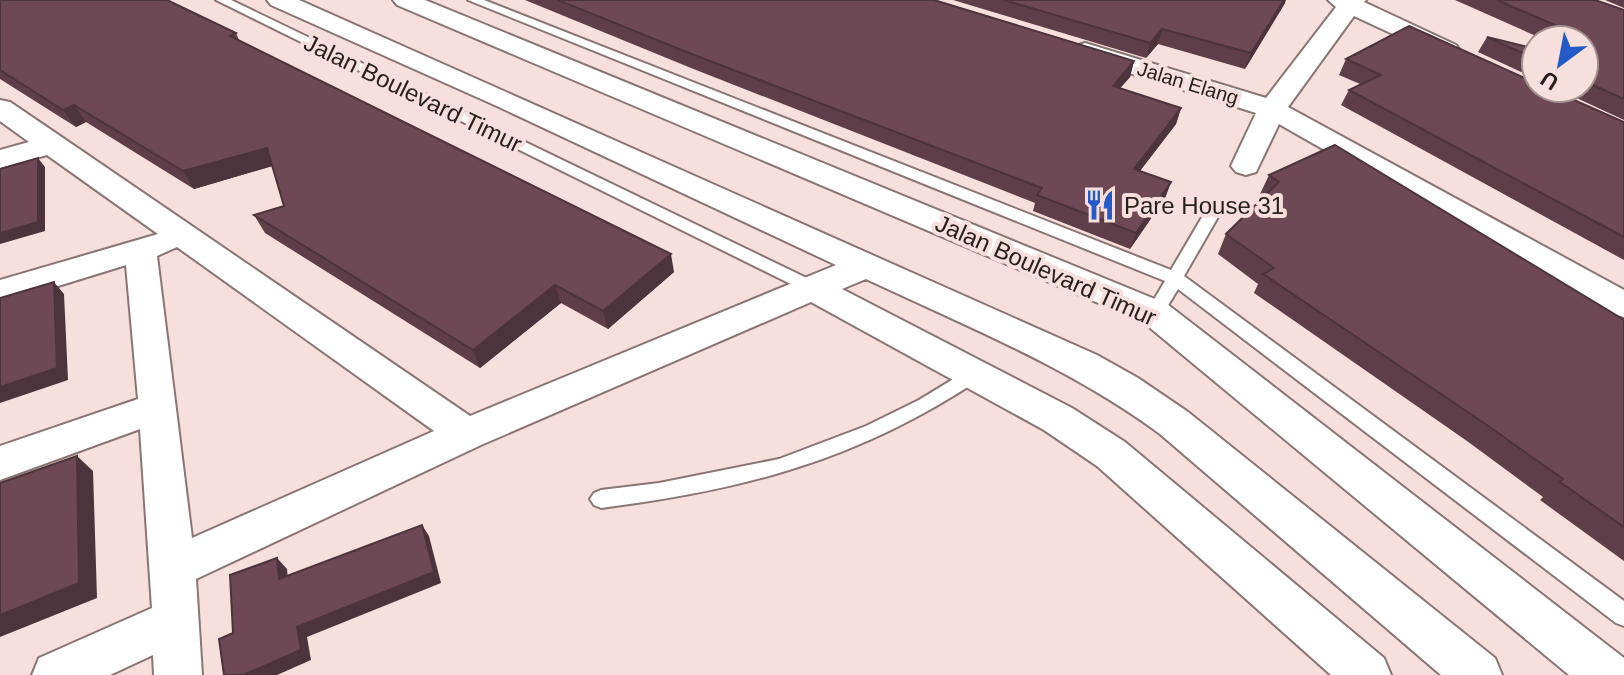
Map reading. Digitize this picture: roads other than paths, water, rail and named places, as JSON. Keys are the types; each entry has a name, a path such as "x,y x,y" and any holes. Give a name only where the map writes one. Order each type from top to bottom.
{"street":[{"name":"Jalan Boulevard Timur","path":"279,0 509,101 867,265 1084,365 1125,388 1174,423 1478,675"},
{"name":"Jalan Boulevard Timur","path":"405,0 1155,313 1607,675"},
{"path":"1246,166 1272,109 1348,1 1466,59"},
{"name":"Jalan Elang","path":"1066,45 1272,109 1624,305"},
{"path":"0,108 467,434"},
{"path":"0,159 53,144"},
{"path":"0,292 182,237"},
{"path":"140,250 173,568 178,675"},
{"path":"173,568 467,434 867,265"},
{"name":"Jalan Boulevard Timur","path":"811,287 1058,419 1111,454 1367,675"},
{"path":"0,463 158,407"},
{"path":"56,675 175,621"}],"lane":[{"name":"Jalan Boulevard Timur","path":"222,0 811,287"},
{"path":"474,0 1175,278 1624,615"},
{"path":"1155,313 1214,210"},
{"path":"601,499 659,492 780,467 873,432 926,405 973,374"}],"place":[{"name":"Pare House 31","path":"1100,205"}]}
